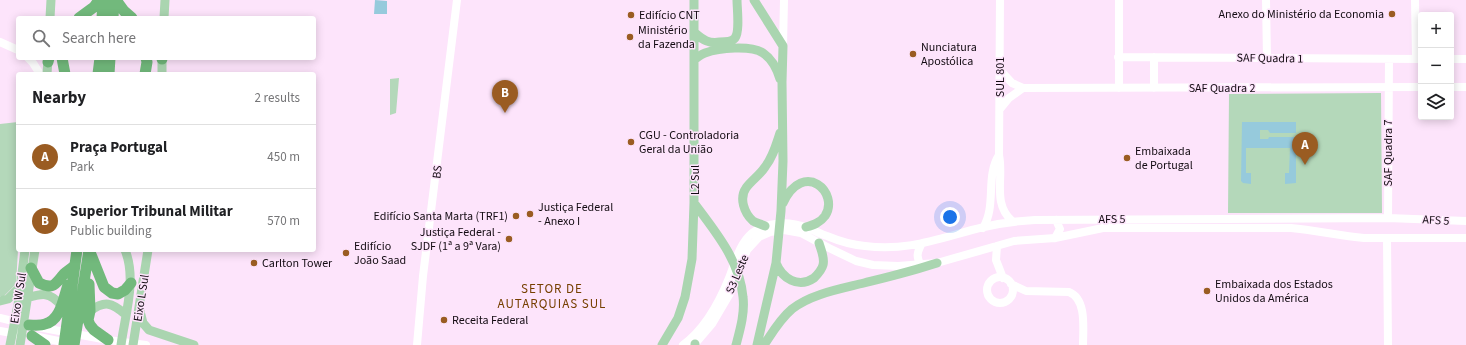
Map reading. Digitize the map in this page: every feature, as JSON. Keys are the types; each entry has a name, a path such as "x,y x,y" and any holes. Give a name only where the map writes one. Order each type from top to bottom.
{"highway":[{"path":"82,16 94,7 99,0"},
{"path":"102,16 103,0"},
{"path":"113,16 115,0"},
{"path":"115,0 130,16"},
{"path":"62,60 65,72"},
{"path":"99,72 104,60"},
{"path":"106,60 108,72"},
{"path":"145,72 146,60"},
{"path":"69,344 70,304 77,252"},
{"path":"89,252 104,288 108,291 118,294 125,290 131,283"},
{"path":"89,252 87,263 90,311 88,320 90,326 108,340"},
{"path":"45,345 30,330 54,320 58,314 70,304 87,263"},
{"path":"31,268 39,283 49,287 56,284 64,274 74,266"}],"main road":[{"path":"50,16 51,0"},
{"path":"164,16 165,0"},
{"name":"L2 Sul","path":"694,0 694,203 726,248 735,266 744,297 743,314 736,345"},
{"path":"695,12 698,0"},
{"path":"754,0 783,46 781,209 776,260 757,345"},
{"path":"694,33 707,42 716,43 734,39 738,30 737,1"},
{"path":"695,59 705,53 713,51 727,49 752,49 762,52 768,57 773,63 782,82"},
{"path":"47,72 49,60"},
{"path":"162,60 162,72"},
{"path":"764,226 754,222 748,216 744,208 742,197 745,189 764,169 770,160 783,123"},
{"path":"781,209 788,193 794,186 805,182 820,185 827,196 827,210 825,216 821,220 806,227"},
{"path":"662,345 678,318 690,277 694,203"},
{"path":"776,260 779,271 791,281 801,283 809,281 816,276 823,264 824,258 819,243"},
{"name":"Eixo W Sul","path":"20,345 24,303 20,287 25,252"},
{"path":"24,303 35,252"},
{"name":"Eixo L Sul","path":"121,345 131,283 130,268 126,252"},
{"name":"Eixo L Sul","path":"133,345 148,252"},
{"path":"764,345 778,324 792,309 813,298 836,289 903,273 937,263"},
{"path":"0,301 8,299 20,287"},
{"path":"24,303 40,294 45,294 70,304"},
{"name":"Eixo W Sul","path":"10,345 24,303"},
{"path":"90,311 97,306 105,304 111,305 125,316"},
{"path":"139,306 143,323 150,330 194,345"}],"street":[{"name":"BS","path":"417,345 423,276 457,0"},
{"name":"SUL 801","path":"1000,0 999,155 993,168 1001,206 1005,215 1012,221"},
{"path":"1119,0 1119,88"},
{"path":"1266,0 1266,58"},
{"path":"1415,0 1418,59"},
{"path":"783,46 785,1"},
{"path":"0,42 16,49"},
{"name":"SAF Quadra 1","path":"1118,57 1418,59"},
{"path":"1154,57 1154,88"},
{"name":"SAF Quadra 7","path":"1388,59 1388,218"},
{"path":"1454,59 1466,59"},
{"path":"30,60 39,72"},
{"path":"1000,70 1012,83 1023,88"},
{"path":"1454,87 1466,87"},
{"path":"1000,109 1009,98 1023,88"},
{"name":"SAF Quadra 2","path":"1023,88 1418,88"},
{"name":"SUL 801","path":"983,228 988,220 996,184"},
{"path":"1348,218 1341,222 1339,228 1342,234 1348,237"},
{"name":"AFS 5","path":"764,226 786,224 806,227 826,236 863,246 879,248 921,245 1012,221 1388,218 1466,221"},
{"path":"1055,238 1060,229 1056,220"},
{"name":"S3 Leste","path":"683,345 699,329 721,298 741,246 752,233 764,226"},
{"name":"AFS 5","path":"819,243 856,261 898,266 937,263 1014,241 1055,238 1091,230 1126,228 1291,228 1315,230 1348,237 1466,238"},
{"name":"S3 Leste","path":"695,345 712,324 732,290 747,250 759,237 770,232 788,230 800,233 819,243"},
{"path":"1388,238 1388,345"},
{"path":"921,245 917,253 917,257 921,265"},
{"path":"997,246 996,260 999,279"},
{"path":"985,249 992,257 994,268 999,279"},
{"path":"1026,290 1001,303 990,299 988,295 988,287 990,283 999,279 1008,280 1011,284 1026,290 1069,292 1075,294 1082,306 1083,345"},
{"path":"1010,298 1013,290 1011,284"},
{"path":"0,318 69,344 79,345"},
{"path":"0,331 30,330 146,345"}],"green space":[{"path":"399,78 396,113 390,115 390,79"},
{"path":"1381,93 1382,213 1228,213 1229,94"},
{"path":"16,122 16,252 18,252 16,284 4,296 0,296 0,124"}],"water":[{"path":"375,0 387,1 387,14 374,14"},
{"path":"1242,122 1296,122 1296,133 1270,133 1268,130 1260,130 1260,139 1268,139 1269,137 1296,137 1296,183 1285,184 1285,173 1289,173 1290,148 1246,148 1246,173 1251,173 1251,184 1243,183 1241,181"}],"place":[{"name":"Anexo do Ministério da Economia","path":"1392,14"},
{"name":"Edifício CNT","path":"631,15"},
{"name":"Ministério da Fazenda","path":"630,37"},
{"name":"Nunciatura Apostólica","path":"913,54"},
{"name":"Superior Tribunal Militar","path":"505,113"},
{"name":"CGU - Controladoria Geral da União","path":"631,142"},
{"name":"Embaixada de Portugal","path":"1127,158"},
{"name":"Praça Portugal","path":"1305,165"},
{"name":"Justiça Federal - Anexo I","path":"530,214"},
{"name":"Edifício Santa Marta (TRF1)","path":"516,216"},
{"name":"Justiça Federal - SJDF (1ª a 9ª Vara)","path":"509,239"},
{"name":"Edifício João Saad","path":"346,253"},
{"name":"Carlton Tower","path":"254,263"},
{"name":"Embaixada dos Estados Unidos da América","path":"1207,291"},
{"name":"Receita Federal","path":"444,320"}],"district":[{"name":"SETOR DE AUTARQUIAS SUL","path":"552,296"}]}
